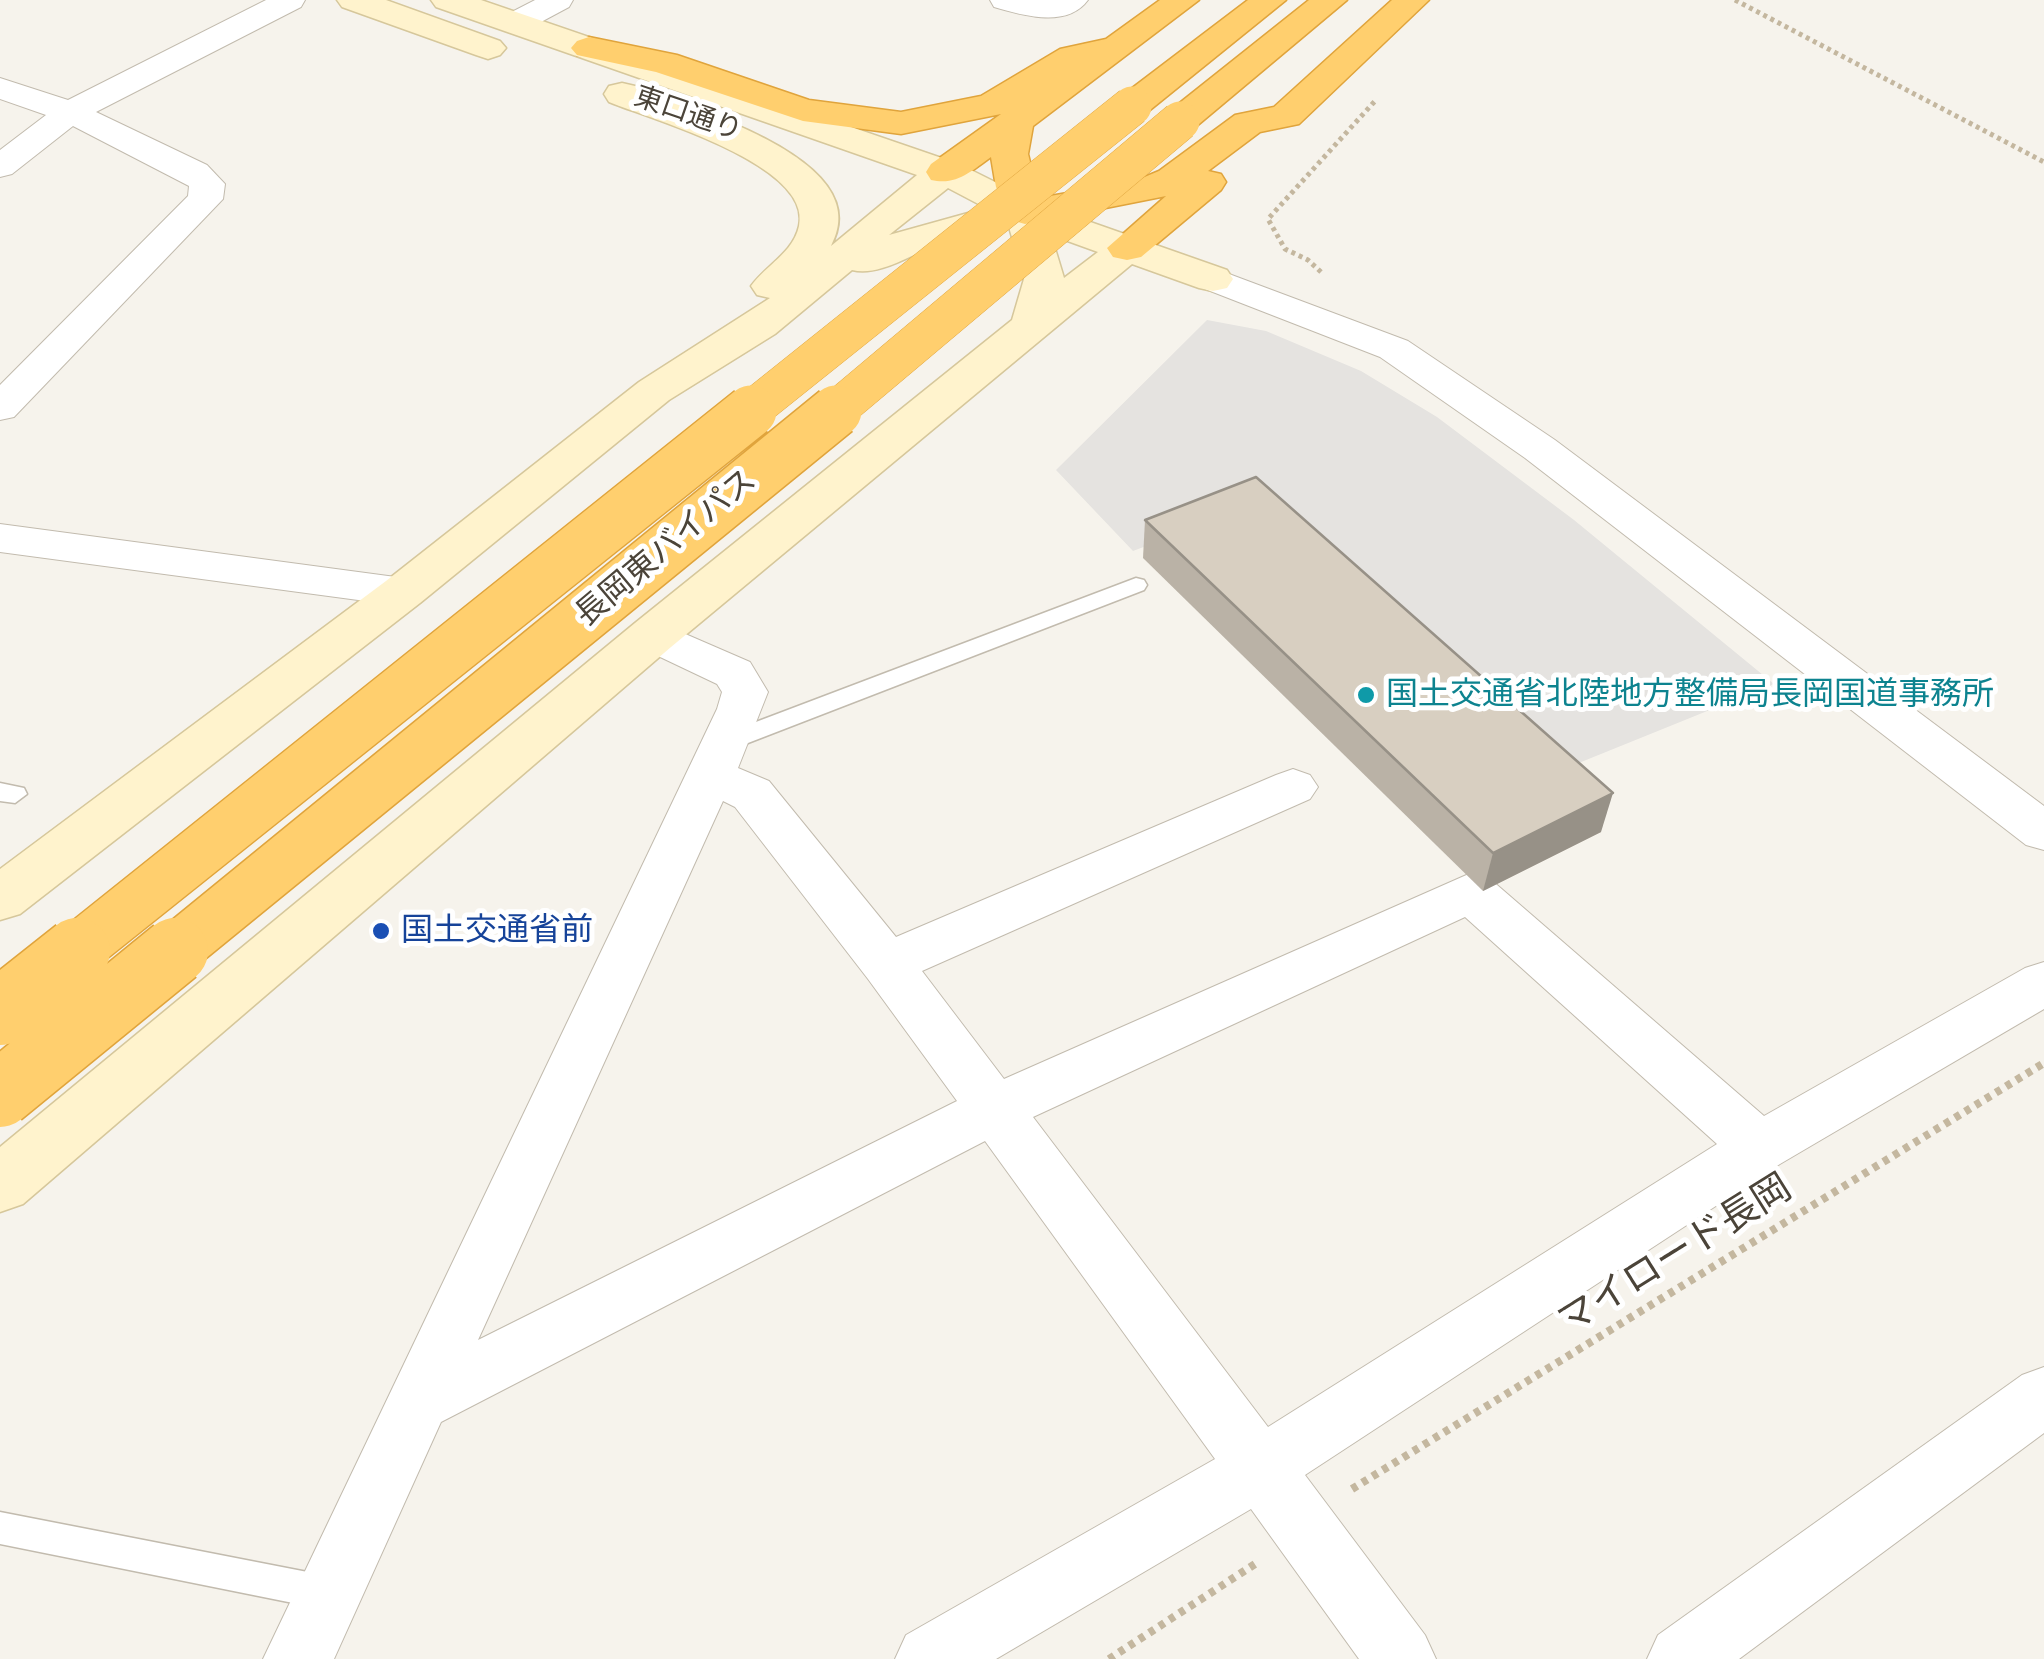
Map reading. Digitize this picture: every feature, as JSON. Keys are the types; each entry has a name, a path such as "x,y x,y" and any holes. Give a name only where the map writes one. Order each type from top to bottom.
{"highway":[{"path":"933,183 1018,116 1182,0"},
{"name":"長岡東バイパス","path":"0,1012 1269,0"},
{"name":"長岡東バイパス","path":"0,1094 942,324 1180,121 1330,0"},
{"path":"1127,248 1286,116 1412,0"},
{"path":"590,64 664,62 804,110 901,122 992,106 1072,56 1112,48"},
{"path":"1018,116 1007,144 1010,168 1025,212 1145,191 1173,179 1248,124 1286,116"}],"street":[{"path":"0,168 70,112 290,0"},
{"name":"東口通り","path":"354,0 590,64 1213,279"},
{"name":"東口通り","path":"448,0 514,23 590,64"},
{"path":"514,23 558,0"},
{"path":"1005,0 1045,9 1060,8 1072,0"},
{"path":"0,899 403,592 654,390 799,261 815,238 819,215 816,201 802,178 590,64"},
{"path":"0,88 70,112 195,172 207,184 205,199 0,408"},
{"path":"654,390 760,325 810,287 871,230 933,183"},
{"path":"810,287 903,242 959,223 1025,212 1044,279 1032,325"},
{"path":"0,1185 653,635 1127,248"},
{"path":"1213,279 1394,349 1540,449 2044,832"},
{"path":"0,538 403,592"},
{"path":"298,1659 719,759 746,692 734,673 653,635"},
{"path":"719,759 752,794 888,964 1400,1659"},
{"path":"888,964 1293,787"},
{"path":"420,1402 994,1109 1471,892 1760,1148"},
{"path":"930,1659 1260,1468 1760,1148 2044,982"},
{"path":"1682,1659 2044,1396"}],"lane":[{"path":"719,759 1136,585"},
{"path":"0,1528 328,1593"}],"path":[{"path":"1735,0 2044,162"},
{"path":"1321,272 1308,260 1285,249 1268,219 1387,88"},
{"name":"マイロード長岡","path":"1337,1498 2044,1063"},
{"path":"1110,1659 1248,1570"}],"shaded area":[{"path":"1207,320 1266,331 1361,371 1437,417 1574,520 1774,684 1554,773 1251,506 1133,551 1056,470"}],"building":[{"name":"国土交通省北陸地方整備局長岡国道事務所","path":"1256,477 1613,793 1493,853 1145,520"}],"place":[{"name":"国土交通省北陸地方整備局長岡国道事務所","path":"1366,695"},
{"name":"国土交通省前","path":"381,931"}]}
